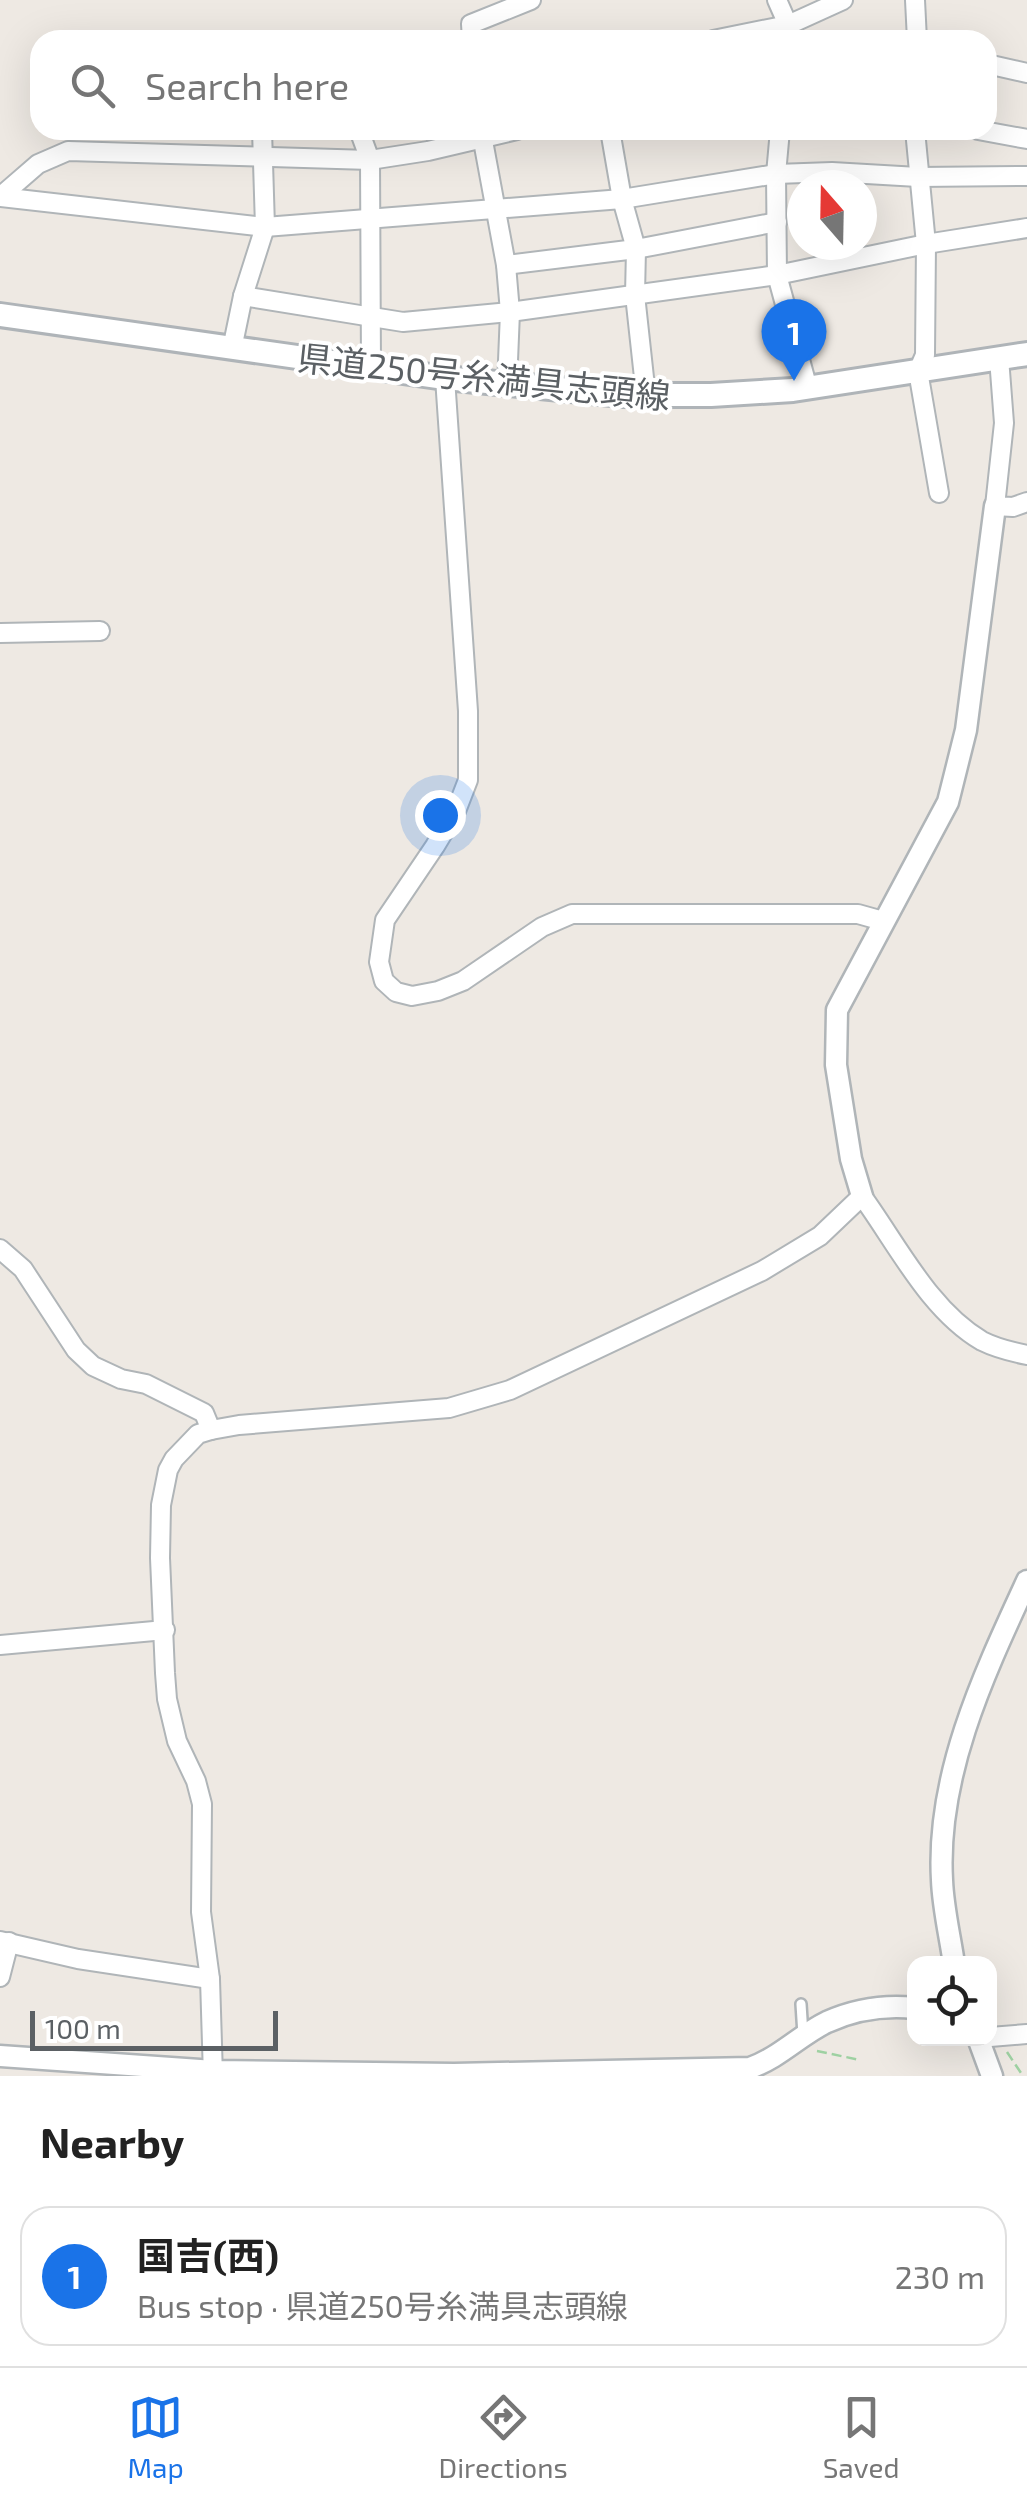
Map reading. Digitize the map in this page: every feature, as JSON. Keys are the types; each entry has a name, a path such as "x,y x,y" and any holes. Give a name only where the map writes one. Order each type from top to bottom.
{"main road":[{"name":"県道250号糸満具志頭線","path":"0,316 445,378 646,396 808,389 1027,354"}],"street":[{"path":"471,30 470,24 532,0"},
{"path":"777,0 787,30"},
{"path":"791,30 843,0"},
{"path":"915,0 916,30"},
{"path":"997,66 1027,73"},
{"path":"997,134 1027,140"},
{"path":"232,349 243,296 265,226 263,140"},
{"path":"363,140 370,160 371,368"},
{"path":"0,197 38,164 68,151 370,160 456,140"},
{"path":"483,140 506,265 510,312 507,385"},
{"path":"612,140 636,250 635,295 646,396"},
{"path":"779,140 778,276 808,389"},
{"path":"916,140 926,244 925,355 918,371 939,492"},
{"path":"0,197 265,226 622,199 776,174 1027,176"},
{"path":"506,265 636,250 776,222"},
{"path":"243,296 404,322 510,312 778,276 926,244 1027,228"},
{"path":"999,358 1004,423 960,761 948,802 845,990 834,1027 836,1065 862,1196 908,1263 968,1332 1004,1350 1027,1355"},
{"path":"445,378 468,711 468,780 456,811 385,920 378,962 384,981 396,992 412,996 438,991 572,914 858,914 883,922"},
{"path":"995,506 1013,507 1027,502"},
{"path":"0,632 100,631"},
{"path":"213,2074 210,1979 201,1912 202,1804 171,1720 160,1558 164,1486 168,1470 186,1444 211,1430 449,1408 510,1390 762,1271 820,1236 862,1196"},
{"path":"0,1249 23,1269 76,1350 94,1366 121,1379 146,1384 204,1413 211,1430"},
{"path":"953,1956 942,1880 952,1774 974,1702 1027,1581"},
{"path":"0,1645 164,1630"},
{"path":"0,1977 5,1942 210,1979"},
{"path":"0,2056 213,2074 750,2068 810,2044 826,2023 866,2010 907,2008"},
{"path":"997,2037 1027,2034"},
{"path":"990,2046 992,2076"}],"lane":[{"path":"801,2004 810,2044"}],"path":[{"path":"810,2044 860,2060"},
{"path":"996,2046 1024,2076"}],"place":[{"name":"国吉(西)","path":"794,381"}]}
